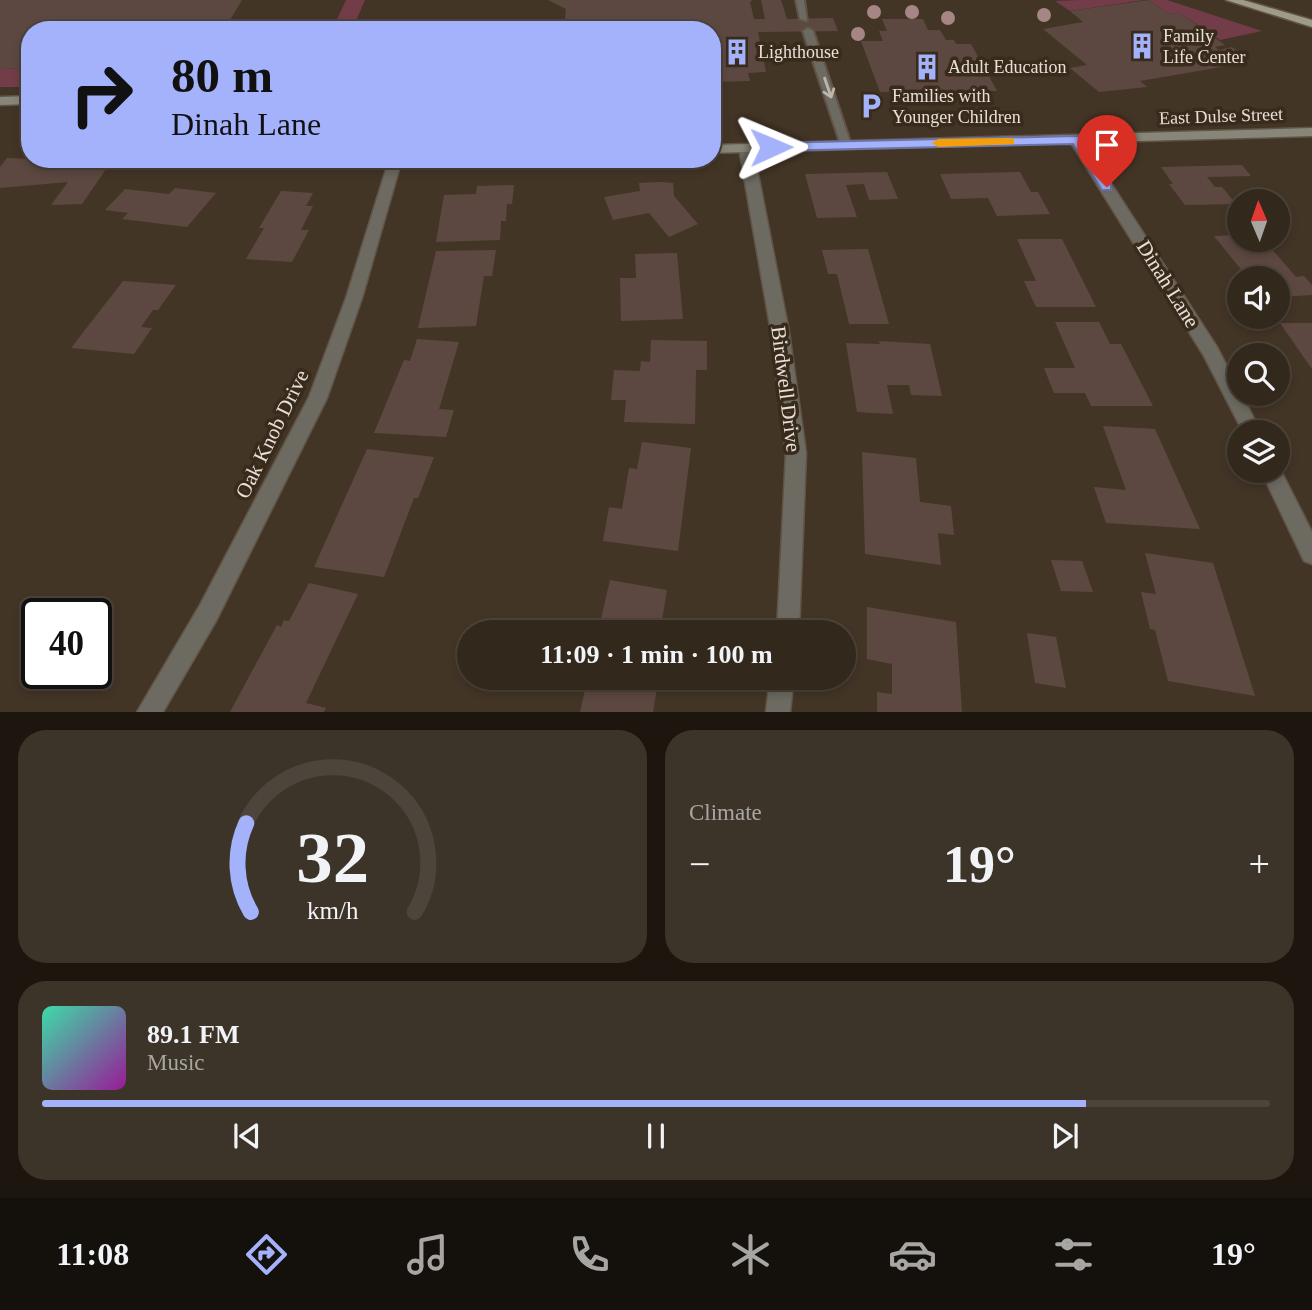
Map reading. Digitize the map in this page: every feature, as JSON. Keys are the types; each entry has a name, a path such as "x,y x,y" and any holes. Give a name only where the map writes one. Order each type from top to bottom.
{"main road":[{"path":"1231,0 1312,24"}],"street":[{"path":"0,101 21,100"},
{"name":"East Dulse Street","path":"721,149 1312,132"},
{"name":"Dinah Lane","path":"1076,140 1211,352 1246,420"},
{"name":"Birdwell Drive","path":"746,148 780,332 796,453 789,620"},
{"name":"Oak Knob Drive","path":"149,712 208,613 318,398 354,299 394,168"},
{"path":"1277,483 1312,554"},
{"path":"778,712 781,690"}],"lane":[{"path":"800,0 804,19"},
{"path":"808,31 846,145"}],"shaded area":[{"path":"346,0 365,0 356,21 336,21"},
{"path":"1144,0 1070,11 1055,1"},
{"path":"1149,0 1167,0 1262,31 1220,40 1180,13 1169,14"},
{"path":"21,68 21,87 0,87 0,69"}],"building":[{"path":"0,0 242,0 229,21 21,21 21,68 0,69"},
{"name":"Lighthouse","path":"548,0 753,0 750,2 754,19 765,19 761,0 781,0 787,19 833,18 838,31 758,32 766,72 748,73 750,81 721,82 721,21 565,21 566,9"},
{"name":"Family Life Center","path":"1149,0 1169,14 1180,13 1225,45 1215,47 1219,50 1232,47 1247,58 1235,61 1239,64 1140,81 1147,87 1099,92 1070,68 1087,65 1043,29 1083,22 1070,11"},
{"name":"Adult Education","path":"882,19 923,19 928,30 940,30 946,40 954,40 956,44 971,44 997,91 880,92 861,41 883,41 879,31 887,31"},
{"path":"7,158 21,159 21,168 107,168 82,204 51,205 68,182 0,188 0,167"},
{"path":"1242,165 1251,176 1207,177 1215,187 1222,187 1227,193 1227,204 1185,205 1169,184 1173,184 1161,167"},
{"path":"887,172 898,199 869,200 864,184 846,185 857,217 817,218 805,174"},
{"path":"1020,172 1031,192 1038,192 1050,214 997,216 988,198 951,199 940,174"},
{"path":"639,183 673,183 674,196 698,224 669,237 649,213 613,220 604,197 640,191"},
{"path":"514,185 512,204 507,204 506,221 501,221 500,240 436,242 444,195 476,194 477,186"},
{"path":"175,188 216,193 187,227 122,219 128,213 105,210 125,189 169,194"},
{"path":"281,191 313,193 306,206 313,206 301,230 309,230 292,262 246,259 264,228 259,228"},
{"path":"1227,235 1227,252 1274,252 1286,266 1238,266 1214,236"},
{"path":"1017,239 1062,239 1096,307 1036,307 1024,281 1036,281"},
{"path":"868,249 889,324 849,324 837,274 828,274 822,250"},
{"path":"496,250 492,276 484,276 476,326 418,328 436,251"},
{"path":"677,253 683,319 621,321 620,278 636,278 635,254"},
{"path":"1290,270 1296,277 1304,276 1312,285 1312,295 1290,296"},
{"path":"123,281 176,285 158,310 153,310 141,327 152,328 134,354 71,348"},
{"path":"1055,322 1099,322 1110,344 1121,344 1153,406 1091,406 1085,393 1054,393 1044,368 1075,368"},
{"path":"1290,323 1312,323 1312,369 1284,329 1290,329"},
{"path":"417,339 459,342 439,409 454,410 446,437 374,433 404,360 410,361"},
{"path":"651,340 707,341 707,370 696,370 695,424 624,422 626,400 611,400 614,370 640,371 641,361 650,362"},
{"path":"879,341 930,344 942,396 911,395 909,385 887,385 893,414 857,412 846,343 880,344"},
{"path":"1103,426 1155,429 1200,529 1106,523 1094,487 1126,490"},
{"path":"642,442 691,448 678,551 603,541 609,507 622,509 629,468 637,469"},
{"path":"367,449 434,457 418,498 414,498 384,577 314,567"},
{"path":"862,452 916,458 920,502 951,506 954,535 938,533 941,565 865,554"},
{"path":"1145,553 1213,563 1255,696 1168,681 1155,630 1150,629 1141,592 1156,594"},
{"path":"1051,560 1082,561 1093,592 1061,591"},
{"path":"610,580 667,590 662,620 601,620"},
{"path":"309,583 358,594 306,703 326,708 324,712 230,712 277,625 281,627 284,620 289,621"},
{"path":"867,607 956,622 962,712 877,712 877,692 892,694 892,664 867,659"},
{"path":"1027,633 1056,637 1066,688 1035,683"},
{"path":"585,690 657,690 653,712 580,712"}],"slow traffic":[{"path":"938,143 1010,141"}],"place":[{"name":"Family Life Center","path":"1142,46"},
{"name":"Lighthouse","path":"737,52"},
{"name":"Adult Education","path":"927,67"},
{"name":"Families with Younger Children","path":"871,106"}],"route":[{"path":"771,147 1076,140 1107,187"}]}
